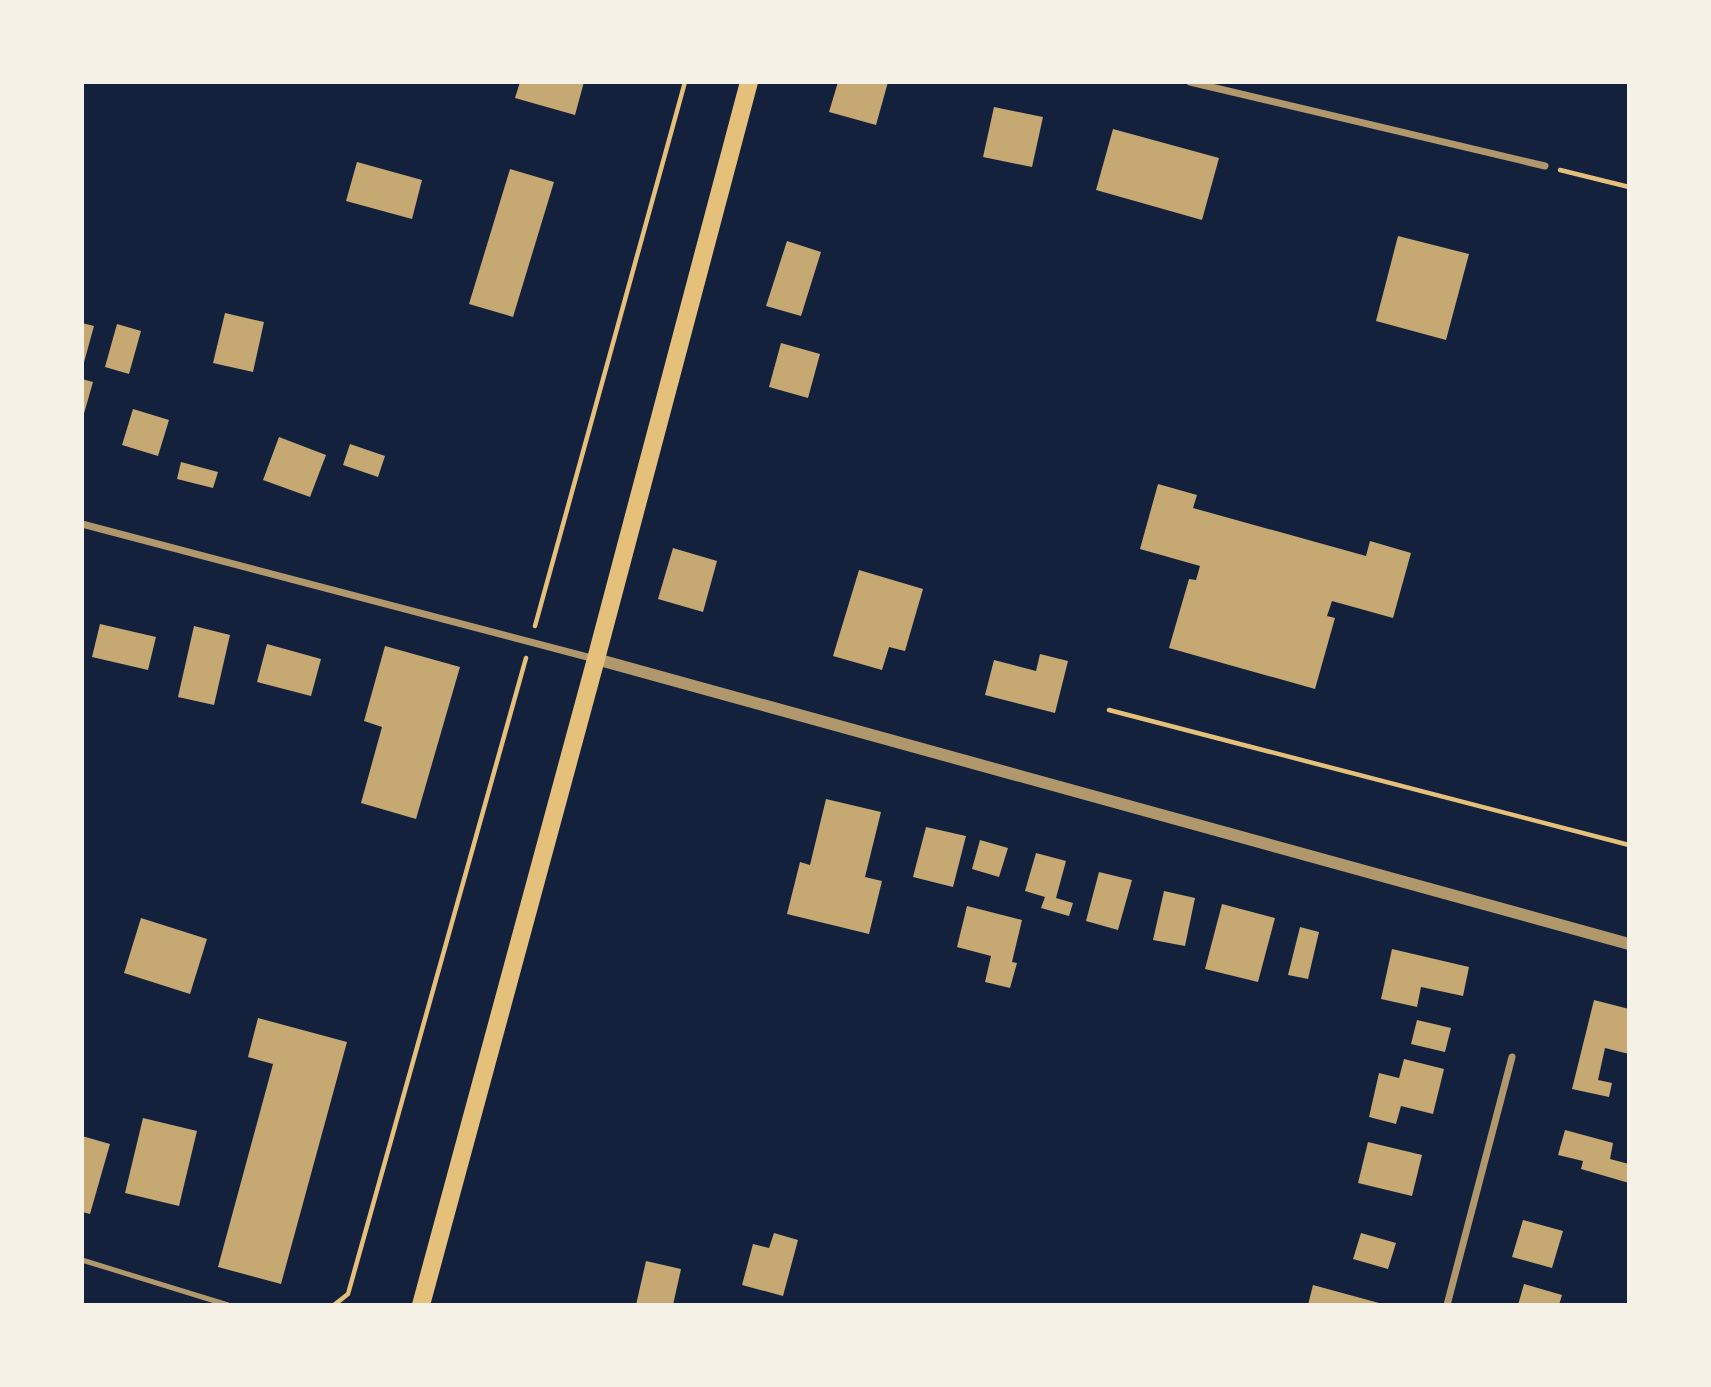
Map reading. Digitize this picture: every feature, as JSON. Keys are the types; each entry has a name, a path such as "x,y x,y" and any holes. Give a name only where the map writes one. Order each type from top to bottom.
{"main road":[{"path":"421,1305 749,82"}],"street":[{"path":"1189,82 1545,166"},
{"path":"82,524 531,640 1629,944"},
{"path":"1447,1305 1512,1057"}],"lane":[{"path":"82,1260 228,1305"}],"path":[{"path":"334,1305 348,1294 685,82"},
{"path":"1545,166 1629,187"},
{"path":"1109,710 1629,845"}],"building":[{"path":"520,82 584,82 575,115 515,98"},
{"path":"838,82 888,82 876,125 829,112"},
{"path":"994,107 1043,117 1032,167 983,157"},
{"path":"1113,129 1219,158 1202,220 1096,190"},
{"path":"357,162 422,180 412,219 346,201"},
{"path":"510,169 554,182 513,317 469,304"},
{"path":"1398,236 1469,254 1446,340 1376,321"},
{"path":"787,241 821,252 801,316 766,306"},
{"path":"225,313 264,322 253,372 213,363"},
{"path":"82,323 94,326 83,366 82,366"},
{"path":"117,324 141,331 129,374 105,367"},
{"path":"781,343 820,354 808,398 769,387"},
{"path":"82,379 93,382 83,417 82,417"},
{"path":"133,409 169,420 158,456 122,445"},
{"path":"279,437 326,455 310,497 263,480"},
{"path":"350,444 385,456 378,477 343,465"},
{"path":"181,462 218,472 213,488 177,479"},
{"path":"1158,484 1197,495 1193,508 1366,556 1370,541 1411,553 1393,618 1332,601 1327,616 1335,618 1315,689 1169,648 1189,579 1196,580 1200,566 1140,549"},
{"path":"673,548 717,561 703,612 658,599"},
{"path":"859,570 923,589 905,651 889,647 882,670 833,656"},
{"path":"100,624 156,637 148,670 92,657"},
{"path":"194,626 230,635 214,705 178,697"},
{"path":"267,644 321,659 311,696 257,682"},
{"path":"385,646 460,667 416,819 361,803 382,727 364,721"},
{"path":"1040,654 1068,661 1055,713 985,695 994,660 1036,671"},
{"path":"826,799 881,812 865,877 882,881 869,934 787,914 800,862 810,865"},
{"path":"926,827 966,836 953,887 913,877"},
{"path":"980,840 1008,848 999,877 972,869"},
{"path":"1036,853 1066,861 1056,898 1073,903 1069,916 1041,908 1045,897 1025,891"},
{"path":"1099,872 1132,880 1118,930 1086,921"},
{"path":"1164,891 1195,898 1185,946 1153,940"},
{"path":"1222,904 1275,918 1258,982 1205,969"},
{"path":"967,906 1022,920 1012,962 1017,963 1010,988 985,982 991,956 957,947"},
{"path":"141,918 207,939 190,994 124,973"},
{"path":"1300,927 1319,932 1308,979 1288,975"},
{"path":"1392,949 1469,967 1463,996 1421,987 1417,1007 1381,999"},
{"path":"1594,1000 1629,1009 1629,1054 1605,1048 1598,1080 1612,1083 1609,1097 1572,1089"},
{"path":"258,1018 347,1042 281,1284 218,1267 273,1064 248,1057"},
{"path":"1417,1020 1451,1028 1445,1052 1411,1044"},
{"path":"1404,1059 1444,1069 1433,1114 1401,1106 1396,1124 1369,1117 1379,1073 1399,1078"},
{"path":"143,1118 197,1131 179,1206 125,1193"},
{"path":"1565,1130 1613,1143 1610,1159 1629,1164 1629,1183 1581,1169 1583,1161 1558,1155"},
{"path":"82,1136 110,1144 90,1214 82,1212"},
{"path":"1368,1142 1422,1155 1412,1196 1358,1183"},
{"path":"1523,1220 1563,1231 1552,1268 1512,1257"},
{"path":"774,1233 798,1240 783,1296 742,1285 753,1244 769,1248"},
{"path":"1361,1233 1396,1243 1388,1269 1353,1259"},
{"path":"646,1261 681,1269 673,1305 636,1305"},
{"path":"1524,1284 1562,1295 1559,1305 1518,1305"},
{"path":"1313,1285 1379,1303 1308,1305"}]}
